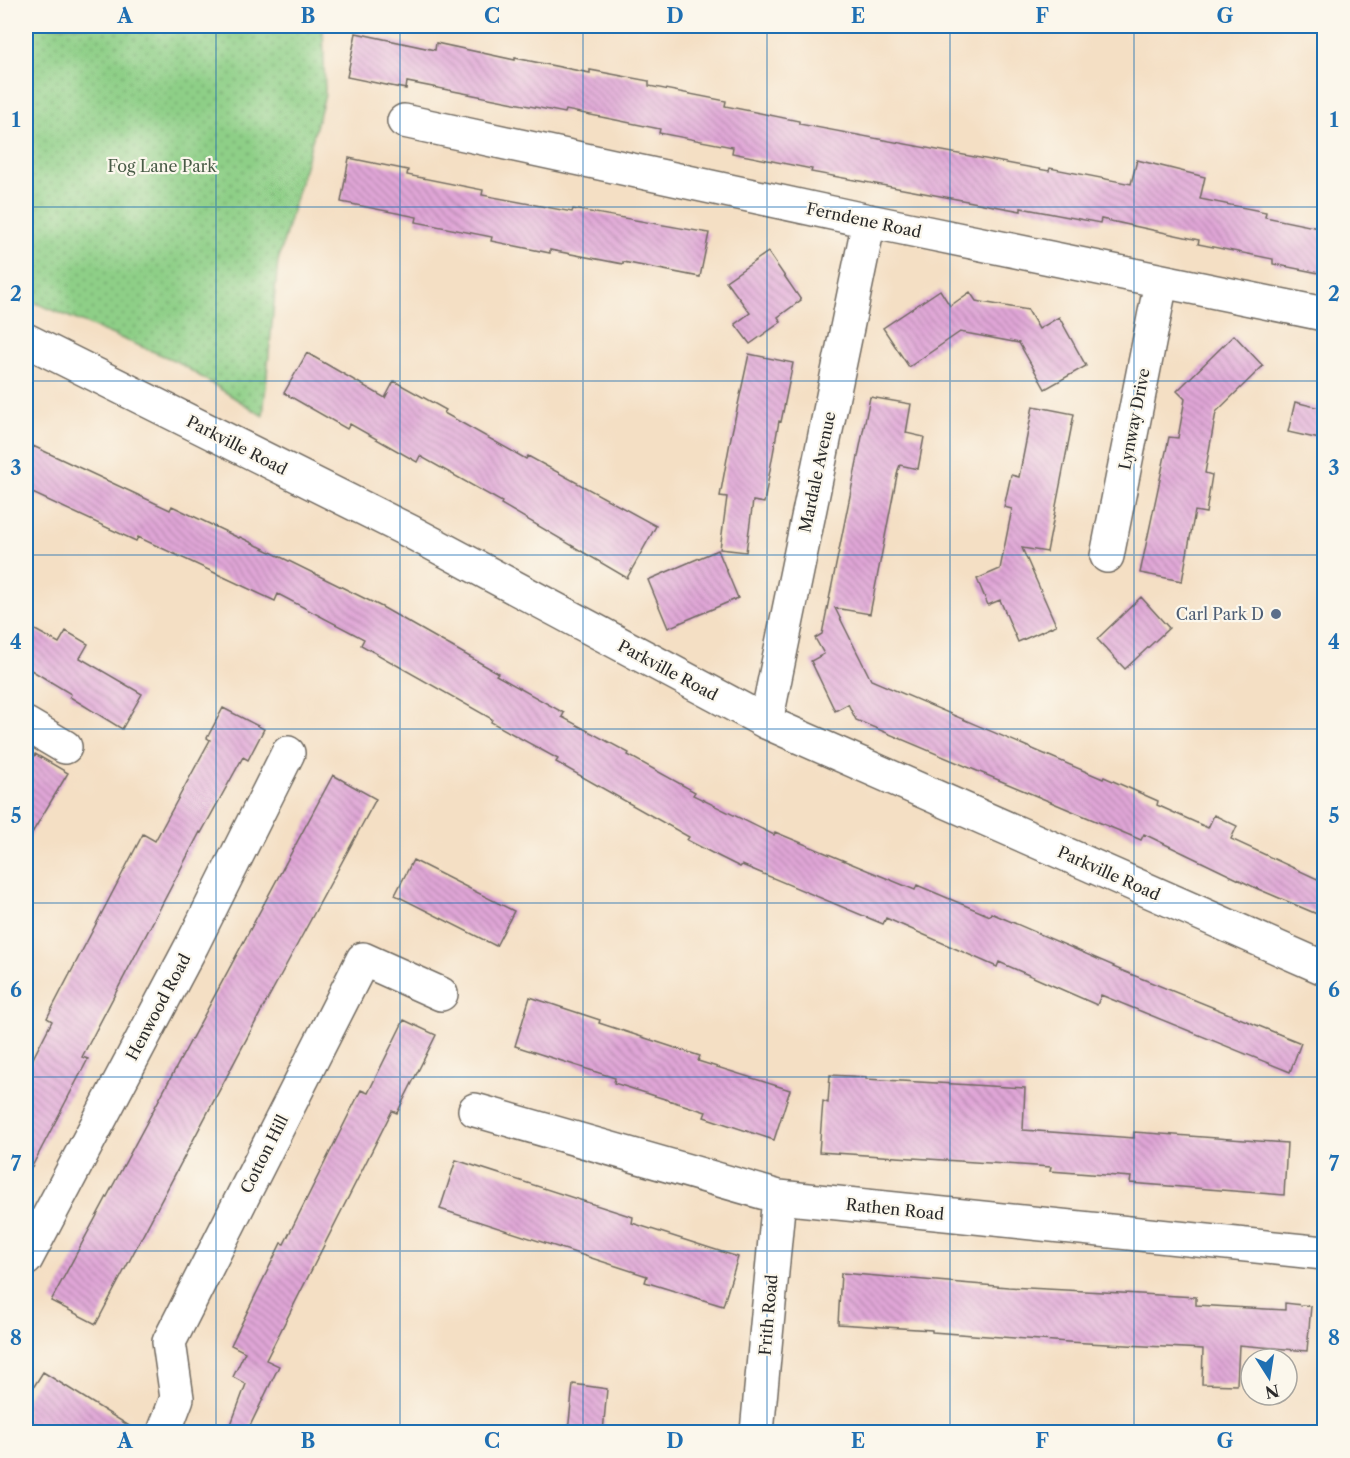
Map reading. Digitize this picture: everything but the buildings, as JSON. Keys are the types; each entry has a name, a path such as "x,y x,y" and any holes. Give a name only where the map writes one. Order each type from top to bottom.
{"street":[{"name":"Ferndene Road","path":"404,121 869,221 1324,314"},
{"name":"Mardale Avenue","path":"766,722 869,221"},
{"name":"Lynway Drive","path":"1107,556 1161,282"},
{"name":"Parkville Road","path":"26,340 411,532 766,722 1324,968"},
{"path":"26,724 65,747"},
{"name":"Henwood Road","path":"26,1258 192,945 288,753"},
{"name":"Cotton Hill","path":"164,1432 177,1398 169,1342 363,959 441,994"},
{"name":"Rathen Road","path":"475,1110 779,1197 1324,1253"},
{"name":"Frith Road","path":"757,1432 779,1197"}],"green space":[{"name":"Fog Lane Park","path":"26,26 323,26 325,95 278,261 263,416 176,361 26,299"}],"place":[{"name":"Carl Park D","path":"1276,614"}]}
